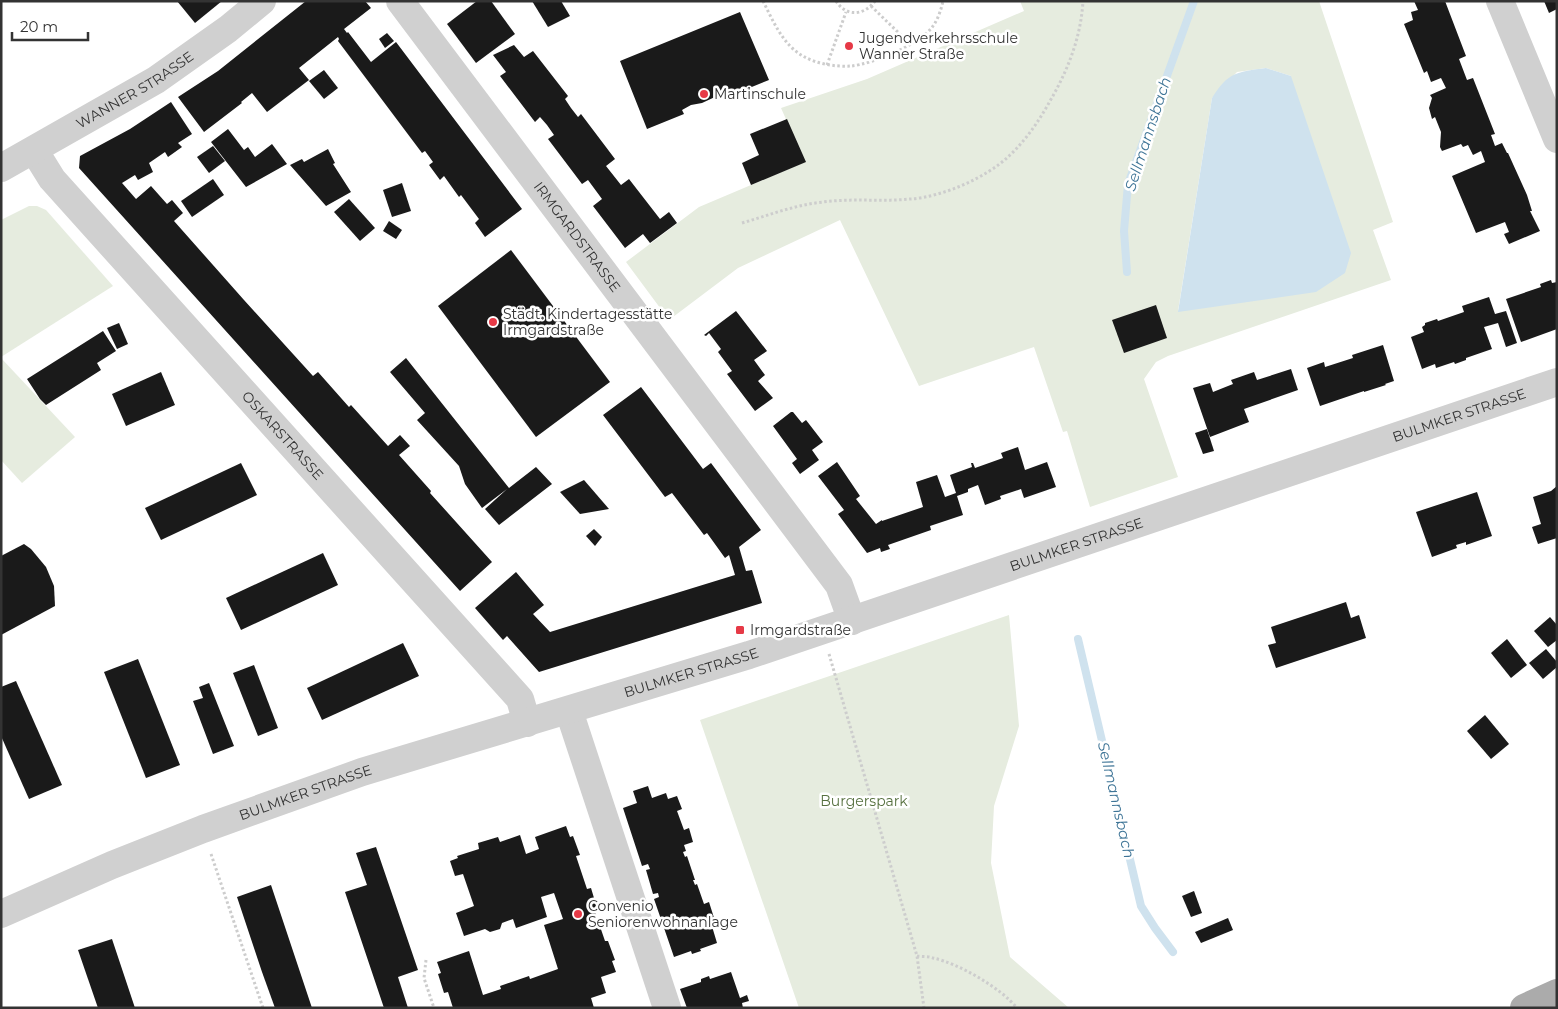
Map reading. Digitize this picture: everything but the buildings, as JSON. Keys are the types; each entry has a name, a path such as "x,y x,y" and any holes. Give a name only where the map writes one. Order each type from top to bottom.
{"main road":[{"path":"1524,1008 1557,993"}],"street":[{"name":"WANNER STRASSE","path":"1,168 176,67 228,29 262,1"},
{"name":"IRMGARDSTRASSE","path":"400,1 840,585 852,621"},
{"path":"1500,1 1557,139"},
{"name":"OSKARSTRASSE","path":"34,150 52,179 520,699 527,723"},
{"name":"BULMKER STRASSE","path":"1,914 112,865 203,829 362,772 569,711 749,655 1557,382"},
{"path":"569,711 667,1008"}],"path":[{"path":"763,1 788,46 804,57 827,65 852,66 872,61 910,44 933,27 943,1"},
{"path":"836,1 840,8 846,12 860,13 875,1"},
{"path":"742,223 792,207 823,202 910,199 931,196 957,188 976,178 1009,156 1039,121 1061,82 1073,55 1082,11 1082,1"},
{"path":"871,6 910,44"},
{"path":"827,65 846,12"},
{"path":"822,630 917,956 924,1008"},
{"path":"203,829 264,1008"},
{"path":"917,956 933,958 980,979 1006,996 1017,1008"},
{"path":"426,960 424,978 434,1008"}],"green space":[{"path":"1020,1 1319,1 1393,222 1373,230 1391,280 1168,356 1156,362 1144,379 1178,477 1090,507 1067,431 1063,432 1034,347 919,386 840,220 738,268 669,320 626,262 699,207 805,162 781,108 867,79 1024,11","holes":["1266,68 1291,76 1178,311 1212,98 1237,72"]},
{"path":"29,206 37,206 46,210 113,286 1,357 1,220"},
{"path":"1,358 75,437 22,483 1,460"},
{"name":"Burgerspark","path":"1009,615 1019,726 994,806 991,863 1010,957 1069,1008 799,1008 700,720"}],"water":[{"path":"1266,68 1291,76 1351,253 1345,273 1316,292 1178,312 1212,98 1228,78 1240,72"}],"waterway":[{"name":"Sellmannsbach","path":"1127,272 1124,231 1128,184 1194,1"},
{"name":"Sellmannsbach","path":"1078,639 1141,906 1173,952"}],"place":[{"name":"Jugendverkehrsschule Wanner Straße","path":"849,46"},
{"name":"Martinschule","path":"704,94"},
{"name":"Städt. Kindertagesstätte Irmgardstraße","path":"493,322"},
{"name":"Irmgardstraße","path":"740,630"},
{"name":"Convenio Seniorenwohnanlage","path":"578,914"}]}
